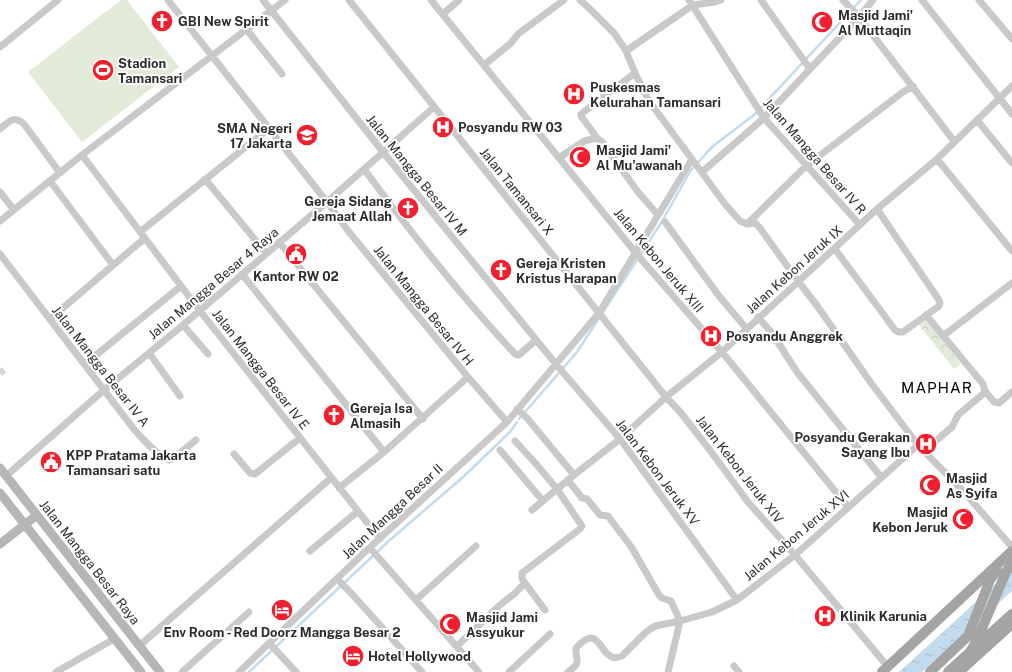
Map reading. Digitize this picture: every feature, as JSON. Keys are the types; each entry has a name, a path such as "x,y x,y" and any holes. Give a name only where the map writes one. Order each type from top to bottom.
{"main road":[{"name":"Jalan Mangga Besar Raya","path":"0,468 160,672"},
{"path":"0,493 141,672"},
{"path":"0,544 37,515"},
{"path":"930,672 970,632 989,583 1000,565 1012,552"},
{"path":"885,670 1012,552"},
{"path":"970,652 977,640 1006,572 1012,562"},
{"path":"948,672 1012,614"},
{"path":"107,630 120,621"},
{"path":"959,672 1012,624"}],"street":[{"path":"0,47 58,0"},
{"name":"Jalan Mangga Besar IV H","path":"168,0 349,232 468,377 507,422"},
{"name":"Jalan Mangga Besar IV M","path":"263,0 383,152 557,365"},
{"path":"0,221 82,155 285,0"},
{"name":"Jalan Tamansari X","path":"349,0 666,397"},
{"name":"Jalan Kebon Jeruk XIII","path":"432,0 637,254 722,352 848,507"},
{"path":"443,14 459,0"},
{"path":"484,65 510,44 518,34 564,0"},
{"path":"580,0 615,34 626,51 649,101 726,204 740,220 747,224 754,223 760,228 871,383 918,445 964,492 1012,547"},
{"path":"626,51 691,3 715,2 721,0"},
{"path":"761,0 808,67"},
{"path":"843,0 855,12 954,141"},
{"path":"701,170 764,118 855,12 872,0"},
{"path":"922,0 1012,114"},
{"path":"979,0 1012,39"},
{"name":"Jalan Mangga Besar IV R","path":"691,3 759,112 860,225"},
{"path":"247,30 282,74"},
{"path":"635,73 581,114 581,116 642,197 658,215"},
{"path":"747,224 806,166 913,86"},
{"name":"Jalan Kebon Jeruk IX","path":"532,510 574,474 620,438 666,397 722,352 746,328 835,249 877,209 936,159 1012,86"},
{"name":"Jalan Mangga Besar 4 Raya","path":"6,476 104,390 200,311 327,202 434,107"},
{"path":"0,129 10,121 16,119 19,120 24,124 60,173"},
{"path":"977,120 1012,163"},
{"path":"52,317 113,265 143,235 205,179 268,128"},
{"path":"559,158 584,141 597,138"},
{"name":"Jalan Mangga Besar IV E","path":"82,155 200,311 380,539"},
{"path":"936,159 1012,251"},
{"name":"Jalan Mangga Besar II","path":"239,672 271,646 372,549 380,539 507,422 521,413 599,313 637,254 658,215 693,160"},
{"path":"364,168 422,248 515,354 520,354 536,340"},
{"path":"205,179 266,253"},
{"path":"50,181 113,265"},
{"path":"0,192 14,210"},
{"path":"835,249 895,330 903,332 939,306 940,302 877,209"},
{"path":"665,222 719,296 746,328"},
{"path":"279,242 423,419"},
{"name":"Jalan Mangga Besar IV A","path":"0,254 52,317 133,428 151,447 167,460 174,458 196,440"},
{"path":"242,274 384,452"},
{"path":"942,336 1012,283"},
{"path":"85,364 181,286"},
{"path":"926,315 983,384 994,402 999,403 1012,392"},
{"path":"758,317 772,333 798,372 881,477"},
{"path":"183,325 208,354"},
{"path":"150,352 180,396"},
{"name":"Jalan Kebon Jeruk XV","path":"557,365 620,438 737,600"},
{"path":"339,488 423,419 468,377"},
{"path":"924,451 952,427 958,415 986,391"},
{"name":"Jalan Kebon Jeruk XIV","path":"666,397 681,413 748,502 795,555 885,670"},
{"path":"521,413 574,474"},
{"path":"234,454 250,473 256,474 300,438"},
{"path":"515,441 557,489 581,523 582,528 523,571 521,575 525,583 545,610"},
{"name":"Jalan Kebon Jeruk XVI","path":"568,672 575,667 578,662 576,648 591,637 601,645 610,656 615,658 622,656 641,636 655,626 712,612 737,600 795,555 918,445"},
{"path":"500,450 543,501"},
{"path":"139,646 331,478"},
{"path":"568,480 582,498 587,498 600,515 603,517 608,516 632,548 659,595 662,598 671,601 680,621 668,672"},
{"path":"310,551 358,511"},
{"path":"416,600 476,546"},
{"path":"372,549 479,672"},
{"path":"338,580 422,672"},
{"path":"457,646 525,583"},
{"path":"182,672 249,612"},
{"path":"509,672 550,634"},
{"path":"56,672 114,639"},
{"path":"271,646 296,672"}],"green space":[{"name":"Stadion Tamansari","path":"121,0 127,0 179,67 82,142 28,72"},
{"path":"926,319 961,364 954,369 919,325"}],"water":[{"path":"1012,569 1012,591 922,672 899,672"}],"waterway":[{"path":"519,419 577,352 661,223 691,170 713,146 754,115 861,0"},
{"path":"249,672 391,539 462,478 510,432 517,422"}],"tunnel":[{"path":"0,373 4,370"}],"place":[{"name":"GBI New Spirit","path":"162,21"},
{"name":"Masjid Jami' Al Muttaqin","path":"822,22"},
{"name":"Stadion Tamansari","path":"103,70"},
{"name":"Puskesmas Kelurahan Tamansari","path":"574,94"},
{"name":"Posyandu RW 03","path":"443,127"},
{"name":"SMA Negeri 17 Jakarta","path":"307,135"},
{"name":"Masjid Jami' Al Mu'awanah","path":"580,157"},
{"name":"Gereja Sidang Jemaat Allah","path":"408,208"},
{"name":"Kantor RW 02","path":"296,254"},
{"name":"Gereja Kristen Kristus Harapan","path":"501,270"},
{"name":"Posyandu Anggrek","path":"711,336"},
{"name":"Gereja Isa Almasih","path":"334,415"},
{"name":"Posyandu Gerakan Sayang Ibu","path":"926,444"},
{"name":"KPP Pratama Jakarta Tamansari satu","path":"51,462"},
{"name":"Masjid As Syifa","path":"930,485"},
{"name":"Masjid Kebon Jeruk","path":"963,519"},
{"name":"Env Room - Red Doorz Mangga Besar 2","path":"282,610"},
{"name":"Klinik Karunia","path":"825,616"},
{"name":"Masjid Jami Assyukur","path":"450,624"},
{"name":"Hotel Hollywood","path":"353,656"}],"district":[{"name":"MAPHAR","path":"937,388"}]}
